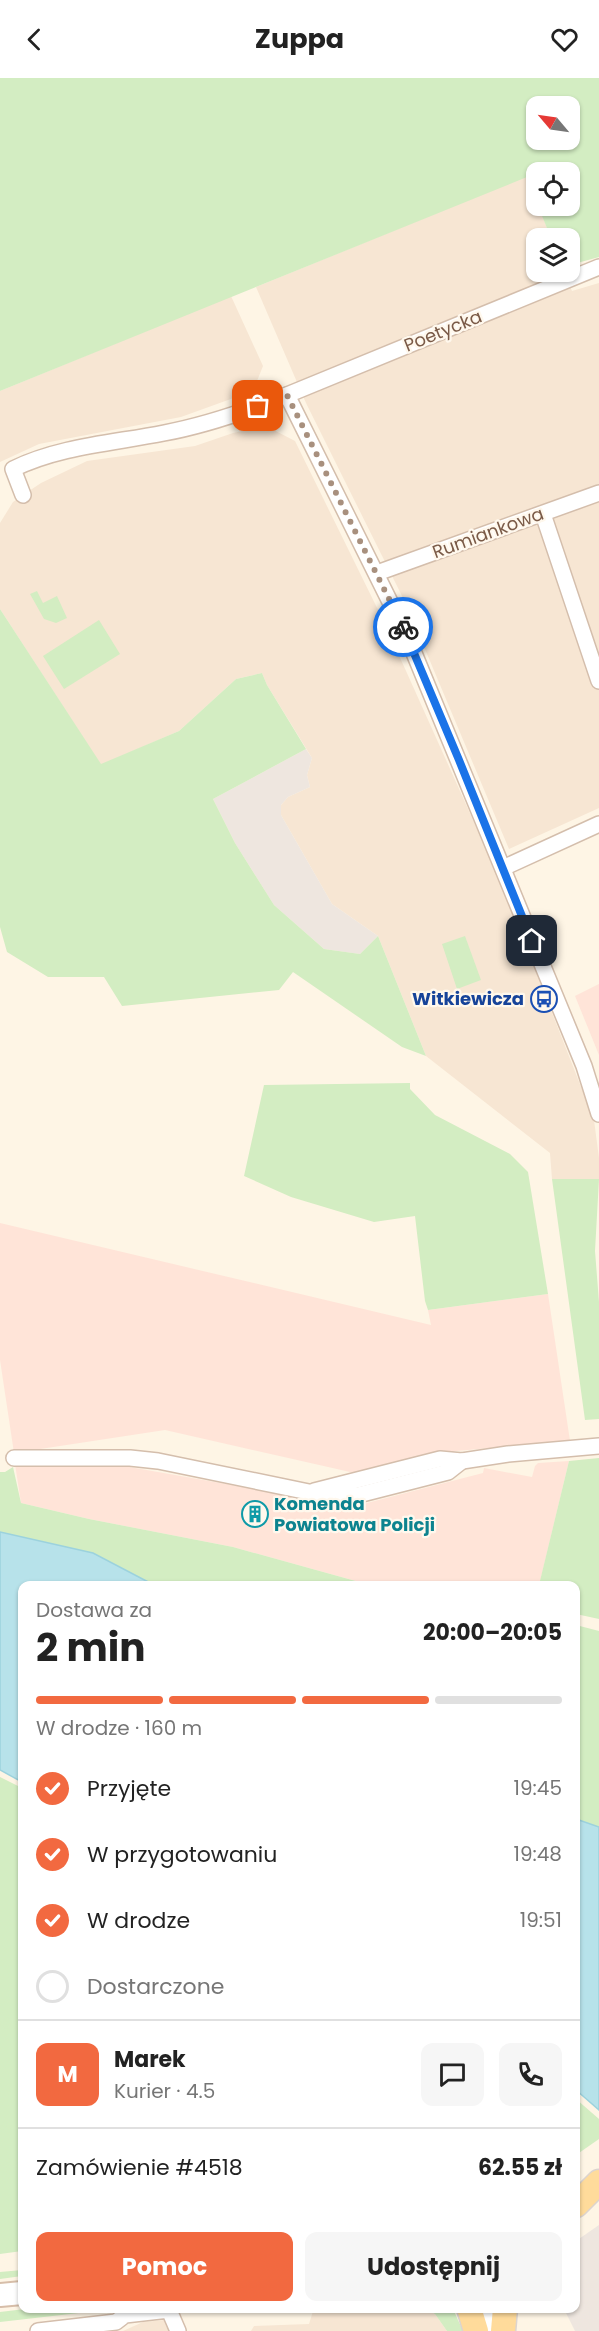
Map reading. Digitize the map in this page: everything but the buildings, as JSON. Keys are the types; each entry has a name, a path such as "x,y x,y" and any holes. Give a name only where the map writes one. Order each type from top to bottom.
{"main road":[{"path":"580,2191 599,2181"},
{"path":"580,2201 599,2181"},
{"path":"0,2295 18,2293"},
{"path":"471,2313 476,2331"},
{"path":"491,2313 496,2331"},
{"path":"503,2331 505,2313"}],"street":[{"name":"Poetycka","path":"7,472 56,452 205,424 287,395 599,267"},
{"path":"287,395 407,636 558,1008 584,1066 599,1114"},
{"path":"7,472 23,495"},
{"name":"Rumiankowa","path":"377,573 599,493"},
{"path":"543,514 599,681"},
{"path":"503,868 599,824"},
{"path":"14,1458 130,1458 158,1461 309,1492 440,1459 462,1461 508,1454 599,1446"},
{"path":"38,2331 116,2322 125,2315 143,2313"},
{"path":"170,2313 178,2331"}],"shaded area":[{"path":"526,176 526,216 542,216 547,228 526,228 526,282 568,282 572,291 599,283 599,808 509,849 406,604 306,403 256,287"},
{"path":"231,296 263,366 253,391 181,417 39,444 0,462 0,391"},
{"path":"266,426 295,441 384,622 500,880 594,1120 599,1179 552,1179 550,1153 426,1056 378,936 332,904 281,815 281,805 288,797 310,787 307,775 312,758 262,673 236,679 179,731 101,765 0,609 0,523 13,502 23,495 41,483 87,461 195,446 233,433"},
{"path":"306,749 312,758 307,775 310,787 288,797 281,805 281,815 332,904 378,936 360,954 324,949 274,905 235,843 213,799"},
{"path":"599,984 599,1055 575,996"},
{"path":"0,1223 431,1325 428,1310 548,1294 570,1441 456,1451 359,1474 165,1430 14,1453 0,1360"},
{"path":"569,1461 540,1581 356,1581 233,1547 89,1519 21,1503 15,1464 101,1462 300,1497 353,1509 367,1503 483,1473 484,1468 532,1477 538,1463"},
{"path":"599,2225 599,2331 575,2331 566,2313 580,2313 580,2238"},
{"path":"312,2313 433,2313 447,2331 251,2331 254,2326 309,2324"},
{"path":"165,2320 170,2331 123,2331 143,2322"}],"green space":[{"path":"0,78 599,78 599,257 580,262 580,228 547,228 542,216 580,216 580,162 526,162 526,177 0,391"},
{"path":"37,591 43,603 57,596 67,618 56,623 44,619 30,594"},
{"path":"0,609 101,764 179,731 236,679 262,673 306,749 213,799 235,843 274,905 324,949 360,954 378,936 426,1056 402,1047 293,972 279,990 122,1006 104,977 48,977 7,952 0,927"},
{"path":"99,620 120,654 64,689 43,656"},
{"path":"465,936 481,980 457,989 442,944"},
{"path":"410,1083 410,1089 435,1115 510,1154 528,1172 548,1294 428,1310 415,1216 374,1222 291,1197 244,1176 264,1085"},
{"path":"552,1179 599,1179 595,1251 599,1302 599,1419 585,1420"},
{"path":"599,1458 599,1619 580,1615 580,1581 540,1581 569,1461"},
{"path":"13,1467 21,1503 89,1519 233,1547 356,1581 146,1581 93,1553 0,1532 0,1472"},
{"path":"580,1626 599,1631 599,1827 580,1820"},
{"path":"0,1777 18,1786 18,2252 0,2254"},
{"path":"580,2102 599,2119 599,2139 580,2152"},
{"path":"18,2270 18,2277 0,2279 0,2272"},
{"path":"18,2310 18,2313 79,2313 0,2322 0,2312"},
{"path":"433,2313 455,2313 463,2331 447,2331"}],"water":[{"path":"0,1532 93,1553 146,1581 18,1581 18,1780 0,1770"},
{"path":"580,1820 599,1827 599,2110 580,2093"}],"way so far":[{"path":"258,406 287,395 403,627"}],"place":[{"name":"Witkiewicza","path":"544,999"},
{"name":"Komenda Powiatowa Policji","path":"255,1514"}],"route":[{"path":"403,627 532,941"}]}
